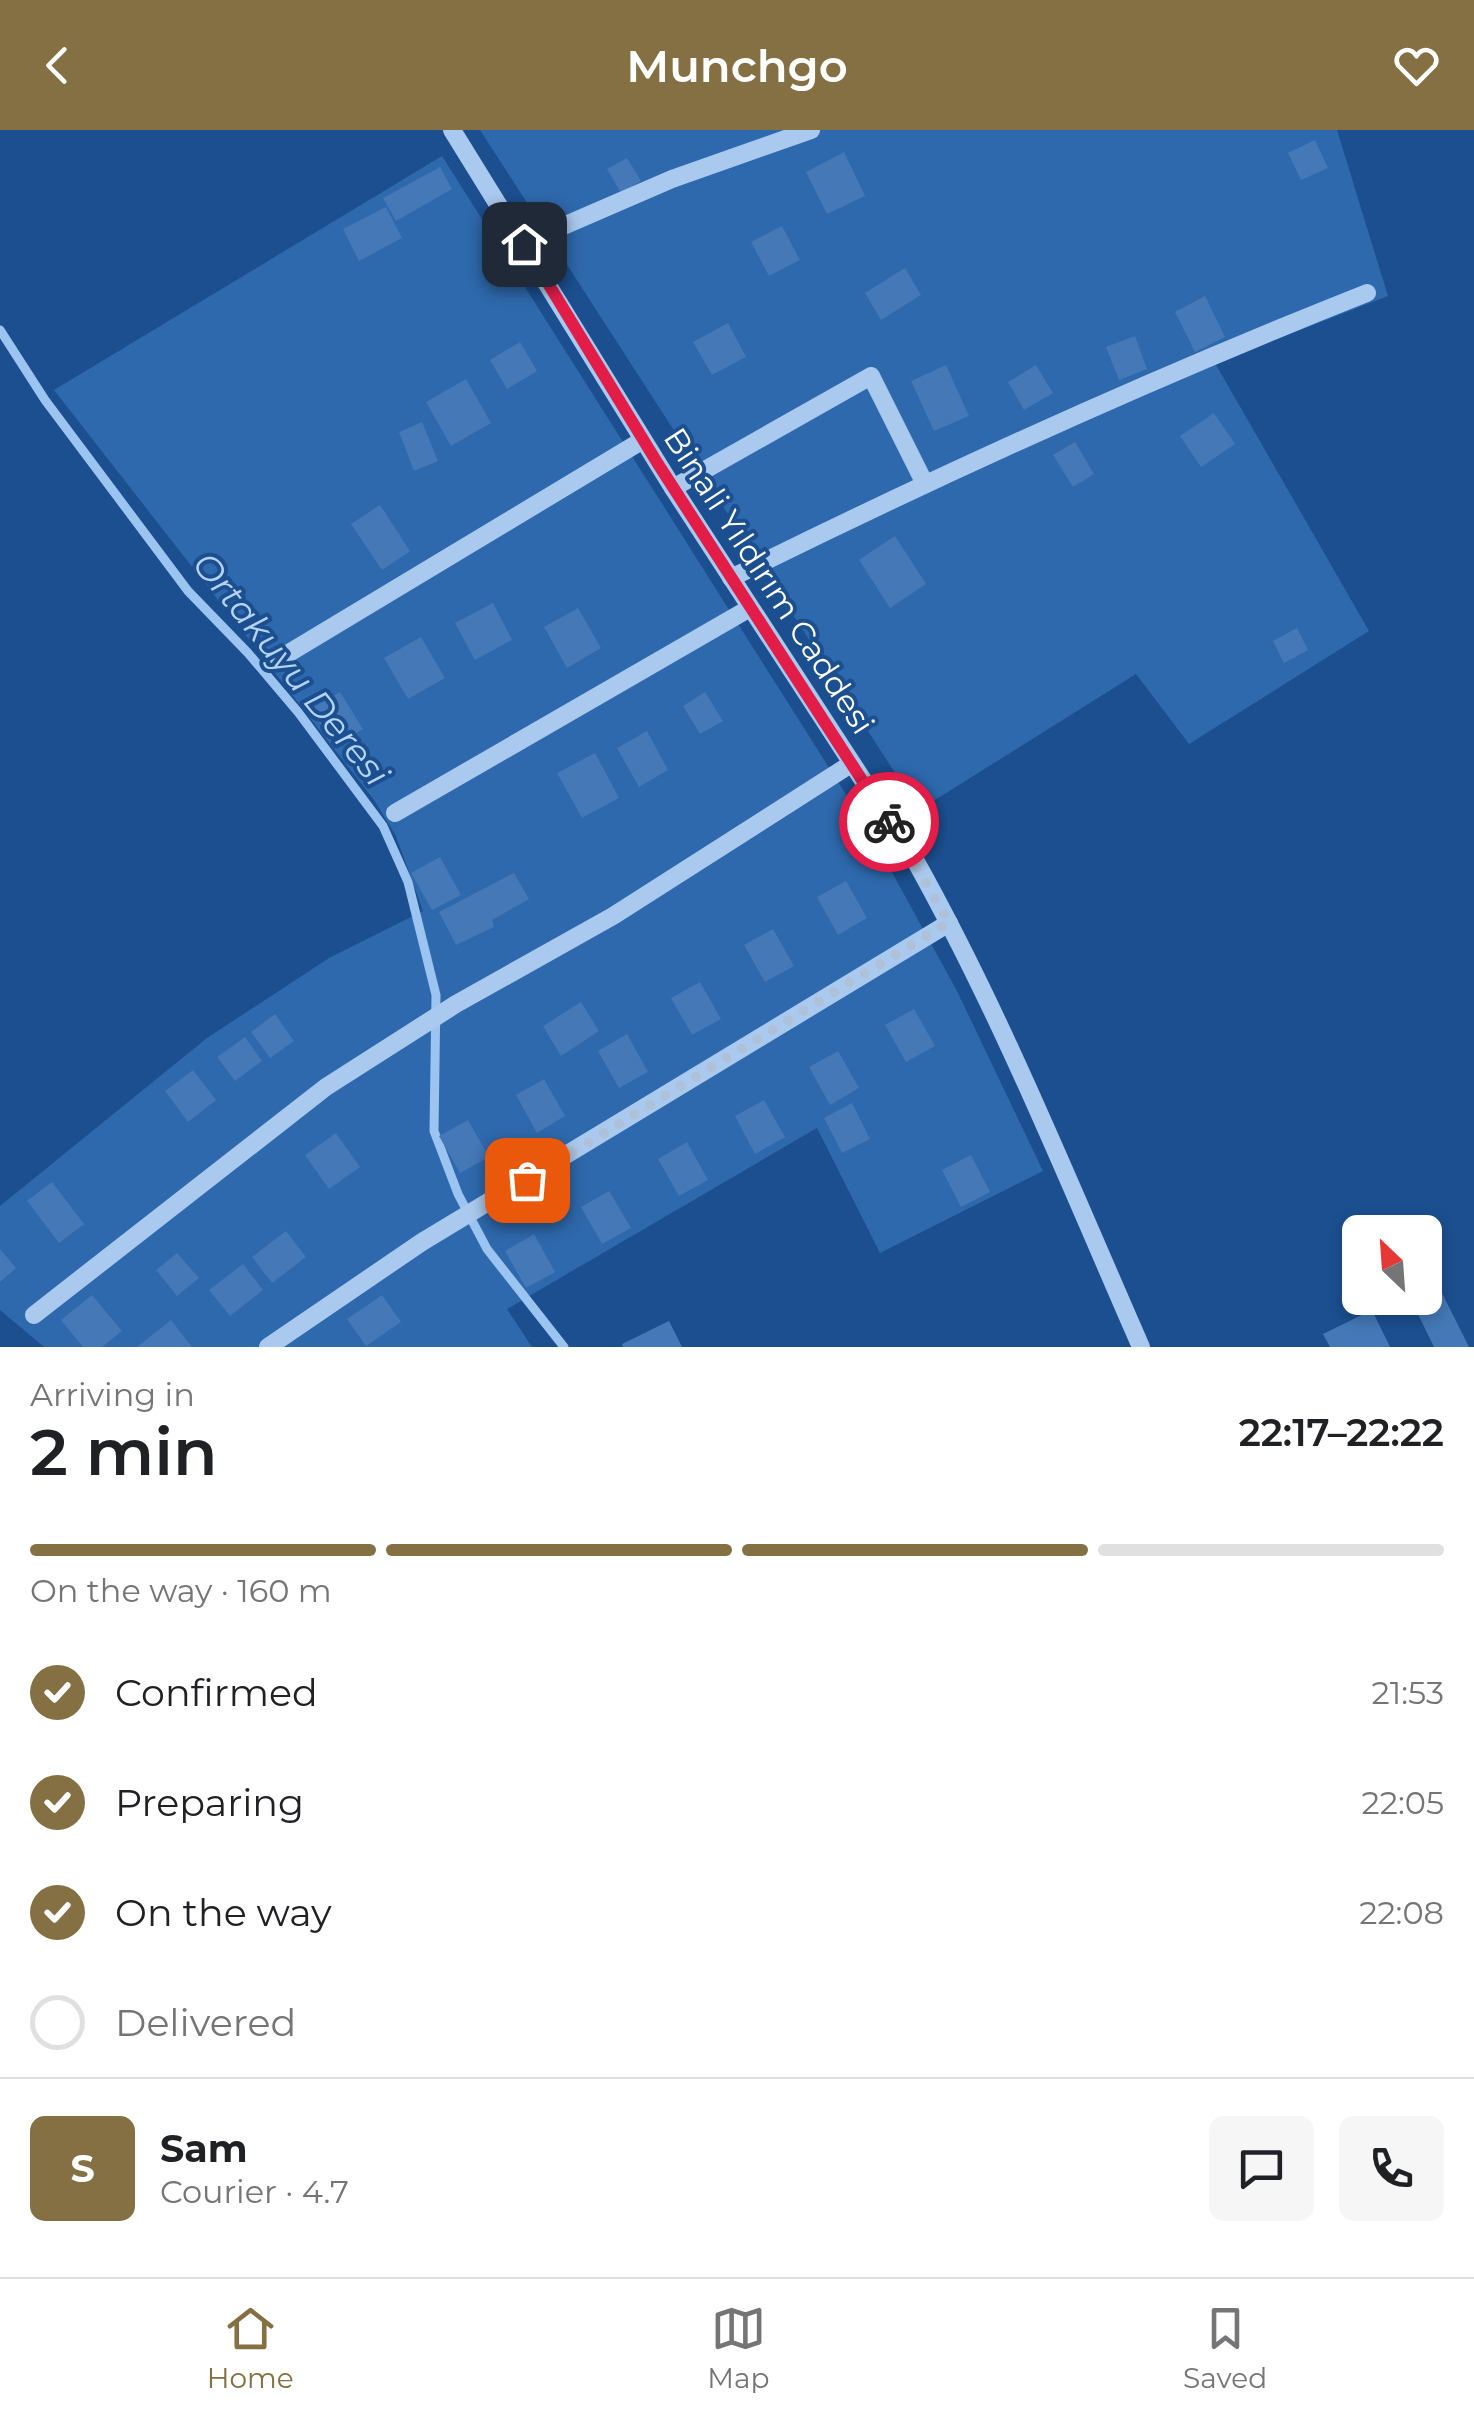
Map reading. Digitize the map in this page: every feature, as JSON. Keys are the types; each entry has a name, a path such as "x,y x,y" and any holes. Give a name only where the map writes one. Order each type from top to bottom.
{"street":[{"name":"Binali Yıldırım Caddesi","path":"452,130 730,578 915,860 949,922 1141,1347"},
{"path":"524,244 672,179 810,130"},
{"path":"730,578 924,482 1201,358 1367,293"},
{"path":"673,488 872,376 924,482"},
{"path":"279,658 643,440"},
{"path":"395,814 750,608"},
{"path":"34,1315 220,1167 359,1065 456,1004 612,916 851,764"},
{"path":"268,1347 422,1242 949,922"}],"shaded area":[{"path":"480,130 1337,130 1388,296 1215,363 1369,631 1189,744 1136,674 919,810"},
{"path":"442,156 871,834 957,991 1043,1171 880,1253 817,1128 507,1309 532,1347 44,1347 0,1310 0,1206 207,1038 329,958 423,911 396,836 374,800 54,390"}],"building":[{"path":"1315,140 1328,168 1301,180 1288,153"},
{"path":"844,152 865,196 827,214 806,172"},
{"path":"627,158 641,181 621,193 607,169"},
{"path":"440,167 452,189 396,221 383,198"},
{"path":"386,207 402,238 359,261 343,229"},
{"path":"782,226 800,260 769,276 751,242"},
{"path":"905,268 921,295 881,320 865,293"},
{"path":"1205,296 1225,337 1195,352 1175,312"},
{"path":"728,323 746,357 712,375 693,342"},
{"path":"1135,336 1147,369 1119,380 1106,347"},
{"path":"520,342 537,371 507,389 490,360"},
{"path":"946,365 969,416 934,431 911,381"},
{"path":"1036,365 1053,393 1024,410 1008,382"},
{"path":"466,379 491,423 451,446 426,402"},
{"path":"1214,413 1235,444 1201,467 1180,436"},
{"path":"422,422 438,461 414,471 399,432"},
{"path":"1075,442 1094,474 1073,487 1053,455"},
{"path":"380,505 410,551 382,570 351,524"},
{"path":"895,536 926,584 890,608 859,560"},
{"path":"493,603 512,640 475,660 455,623"},
{"path":"578,608 601,648 567,668 544,627"},
{"path":"1297,628 1308,650 1284,663 1273,641"},
{"path":"421,637 445,678 408,699 384,658"},
{"path":"340,692 363,729 334,747 311,709"},
{"path":"705,692 723,721 700,734 683,706"},
{"path":"647,731 668,770 639,787 617,748"},
{"path":"595,753 619,798 582,818 557,773"},
{"path":"440,857 461,895 432,910 411,873"},
{"path":"514,873 529,899 492,920 494,927 456,945 439,912"},
{"path":"846,881 867,918 838,935 817,897"},
{"path":"773,929 794,966 765,982 744,945"},
{"path":"700,982 721,1019 692,1035 671,998"},
{"path":"581,1002 599,1031 561,1056 543,1026"},
{"path":"914,1009 935,1046 906,1062 885,1025"},
{"path":"275,1014 294,1041 270,1058 251,1032"},
{"path":"627,1034 648,1072 619,1088 598,1051"},
{"path":"245,1037 262,1061 235,1081 217,1057"},
{"path":"838,1051 859,1088 830,1105 809,1067"},
{"path":"193,1070 216,1100 188,1122 165,1091"},
{"path":"544,1079 565,1116 537,1133 516,1095"},
{"path":"764,1100 785,1137 755,1154 735,1116"},
{"path":"852,1103 870,1139 842,1153 824,1118"},
{"path":"468,1120 489,1157 460,1173 439,1136"},
{"path":"336,1133 360,1167 329,1189 305,1155"},
{"path":"687,1142 708,1180 679,1196 658,1159"},
{"path":"971,1155 990,1192 961,1207 942,1170"},
{"path":"52,1182 84,1224 59,1243 27,1201"},
{"path":"609,1191 631,1228 602,1244 581,1207"},
{"path":"286,1231 306,1257 272,1283 252,1257"},
{"path":"534,1234 555,1272 526,1288 505,1251"},
{"path":"0,1249 16,1268 0,1282"},
{"path":"177,1253 199,1278 177,1296 156,1270"},
{"path":"243,1264 263,1290 230,1316 209,1290"},
{"path":"1442,1293 1469,1347 1434,1347 1418,1315 1442,1315"},
{"path":"92,1295 122,1331 102,1347 83,1347 61,1320"},
{"path":"382,1295 401,1322 366,1346 347,1319"},
{"path":"1362,1315 1374,1315 1390,1347 1330,1347 1323,1334"},
{"path":"171,1320 192,1347 137,1347"},
{"path":"669,1321 682,1347 623,1347 622,1344"}],"waterway":[{"name":"Ortakuyu Deresi","path":"0,330 45,400 188,591 298,712 383,826 408,882 436,995 434,1131 458,1194 487,1249 564,1347"}],"way so far":[{"path":"527,1180 949,922 889,822"}],"route":[{"path":"524,244 658,464 889,822"}]}
